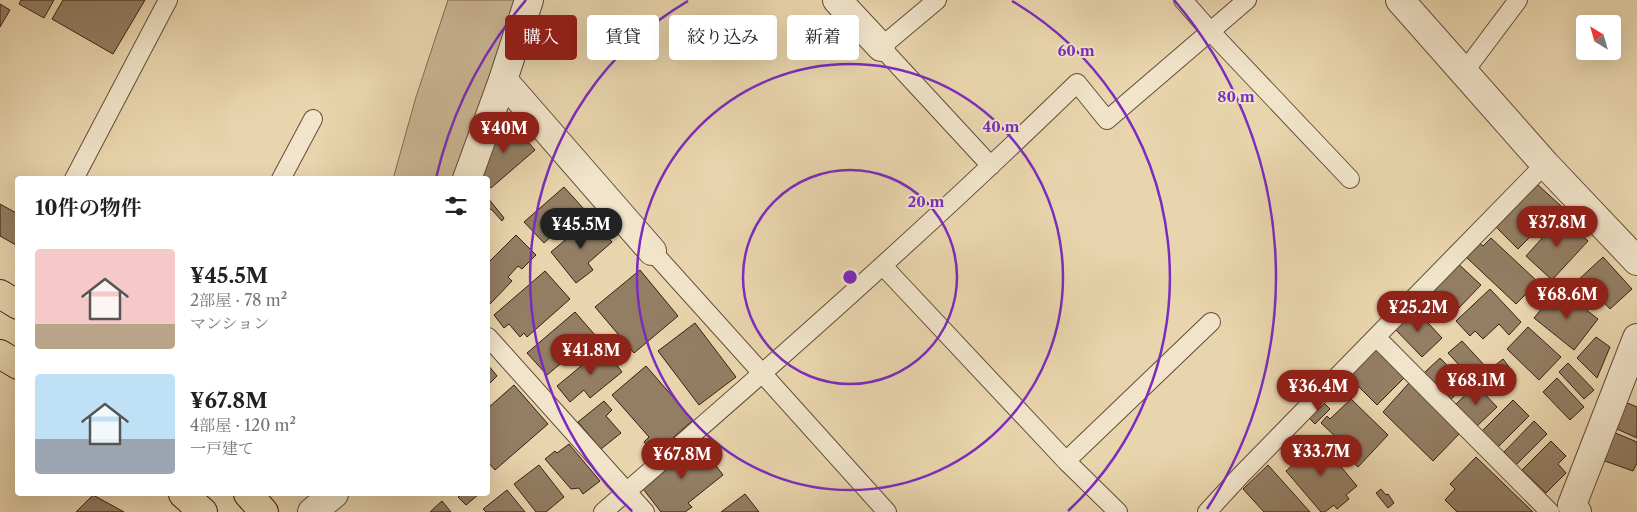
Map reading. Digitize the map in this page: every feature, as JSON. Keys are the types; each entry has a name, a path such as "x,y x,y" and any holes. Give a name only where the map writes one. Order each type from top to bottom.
{"main road":[{"path":"0,354 15,363"},
{"path":"186,496 204,512"},
{"path":"250,496 264,512"}],"street":[{"path":"468,176 503,80 529,0"},
{"path":"837,0 881,47"},
{"path":"1400,0 1545,164 1637,261"},
{"path":"503,80 652,251"},
{"path":"1577,512 1572,505 1637,338"},
{"path":"312,512 332,496"}],"lane":[{"path":"76,176 168,0"},
{"path":"937,0 881,47 991,166"},
{"path":"1183,0 1350,179"},
{"path":"603,512 883,266 991,166 1076,83 1107,120 1247,0"},
{"path":"1464,72 1518,0"},
{"path":"283,176 313,119"},
{"path":"1207,512 1545,164"},
{"path":"652,251 887,512"},
{"path":"883,266 1066,461 1118,512"},
{"path":"1066,461 1211,322"},
{"path":"1376,337 1550,512"},
{"path":"490,339 645,512"}],"shaded area":[{"path":"448,0 517,0 512,15 505,15 505,35 457,176 394,176 416,97"}],"building":[{"path":"21,0 54,0 44,18 19,4"},
{"path":"63,0 145,0 113,54 52,19"},
{"path":"0,4 10,10 0,27"},
{"path":"510,121 535,150 491,188 490,176 481,176 476,170 489,159 483,152 486,142"},
{"path":"1528,185 1538,185 1561,206 1518,249 1491,222"},
{"path":"564,187 583,208 544,243 524,222"},
{"path":"490,200 504,218 502,221 490,209"},
{"path":"0,204 15,212 15,244 0,236"},
{"path":"1561,217 1588,241 1552,280 1526,256"},
{"path":"591,218 612,242 588,263 593,270 576,283 551,252"},
{"path":"516,235 536,255 522,269 518,266 508,277 512,281 490,304 490,261"},
{"path":"1491,238 1538,282 1516,304 1465,256 1478,242 1483,246"},
{"path":"1603,257 1632,289 1610,309 1596,294 1591,299 1576,282"},
{"path":"1453,259 1481,285 1456,311 1428,286"},
{"path":"640,270 678,316 634,353 595,307"},
{"path":"545,271 570,299 527,337 524,333 520,337 509,324 504,328 494,315"},
{"path":"1490,289 1521,322 1509,335 1499,324 1483,339 1475,331 1470,336 1456,321"},
{"path":"1563,292 1598,319 1574,350 1534,318 1544,306 1549,310"},
{"path":"1415,309 1442,338 1422,357 1395,329"},
{"path":"575,312 595,335 547,375 527,353"},
{"path":"695,323 736,377 699,405 658,351"},
{"path":"1528,327 1561,357 1539,380 1507,349"},
{"path":"1596,337 1610,347 1597,378 1577,358"},
{"path":"1462,341 1486,367 1472,379 1448,353"},
{"path":"1373,347 1404,378 1377,405 1346,374"},
{"path":"603,348 622,372 590,398 584,390 570,402 557,386"},
{"path":"1440,358 1466,385 1450,400 1424,373"},
{"path":"1503,359 1516,376 1491,396 1478,379"},
{"path":"1568,363 1594,390 1584,399 1559,372"},
{"path":"646,366 693,420 655,454 644,442 649,437 612,395"},
{"path":"490,367 497,376 490,383"},
{"path":"1557,378 1584,407 1570,420 1543,392"},
{"path":"1409,383 1460,433 1433,461 1383,412"},
{"path":"514,385 548,424 495,470 490,464 490,406"},
{"path":"1476,385 1497,407 1476,427 1455,405"},
{"path":"1351,399 1388,435 1358,467 1332,442 1337,438 1321,423 1327,416 1330,419"},
{"path":"1513,400 1529,416 1498,447 1482,431"},
{"path":"604,401 612,410 606,416 621,433 601,449 578,422"},
{"path":"1322,401 1330,409 1315,424 1307,416"},
{"path":"1625,402 1637,407 1637,438 1617,429"},
{"path":"1534,421 1547,434 1516,465 1504,452"},
{"path":"1613,432 1637,442 1637,463 1633,471 1602,460"},
{"path":"1317,438 1357,486 1346,495 1349,499 1337,509 1334,505 1325,512 1321,512 1286,471 1296,462 1293,458"},
{"path":"697,441 723,475 688,503 692,507 685,512 661,512 640,485"},
{"path":"1551,441 1566,456 1558,464 1566,473 1546,493 1522,470"},
{"path":"569,444 600,481 583,494 579,488 571,489 545,459"},
{"path":"1476,457 1533,512 1457,512 1445,500 1455,489 1450,484"},
{"path":"539,465 564,497 546,512 536,512 514,484"},
{"path":"1268,465 1310,512 1264,512 1243,489"},
{"path":"1381,489 1386,495 1388,494 1394,503 1388,508 1376,493"},
{"path":"507,490 525,512 486,512 483,509"},
{"path":"745,494 759,512 721,512"},
{"path":"92,496 95,496 124,512 76,512"},
{"path":"459,496 477,496 466,505 458,497"},
{"path":"442,501 451,512 430,512"}]}
